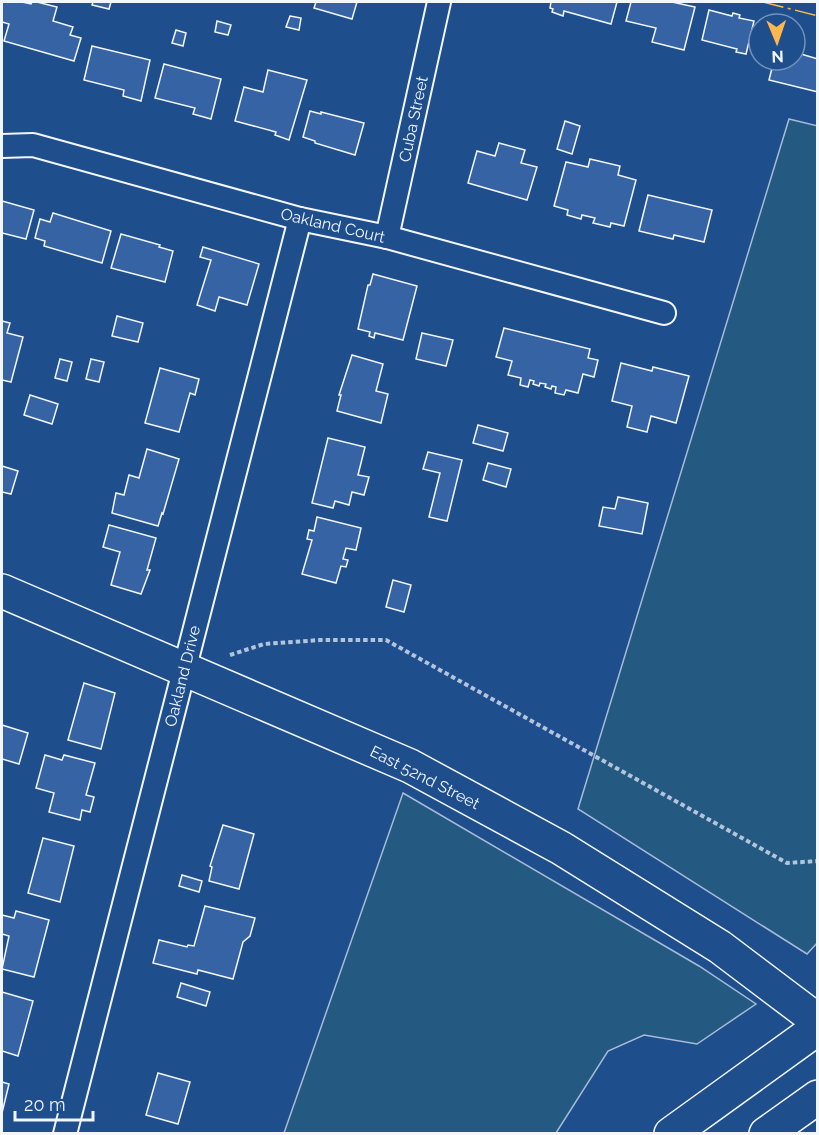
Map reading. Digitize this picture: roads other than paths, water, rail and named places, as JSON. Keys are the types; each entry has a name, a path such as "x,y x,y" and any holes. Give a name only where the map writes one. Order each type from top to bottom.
{"main road":[{"name":"East 52nd Street","path":"2,591 410,766 561,848 720,947 818,1021"},
{"path":"671,1134 818,1028"},
{"path":"766,1134 818,1097"}],"street":[{"name":"Cuba Street","path":"387,237 439,2"},
{"name":"Oakland Court","path":"2,146 33,145 300,219 387,237 664,313"},
{"name":"Oakland Drive","path":"65,1134 300,219"}]}
